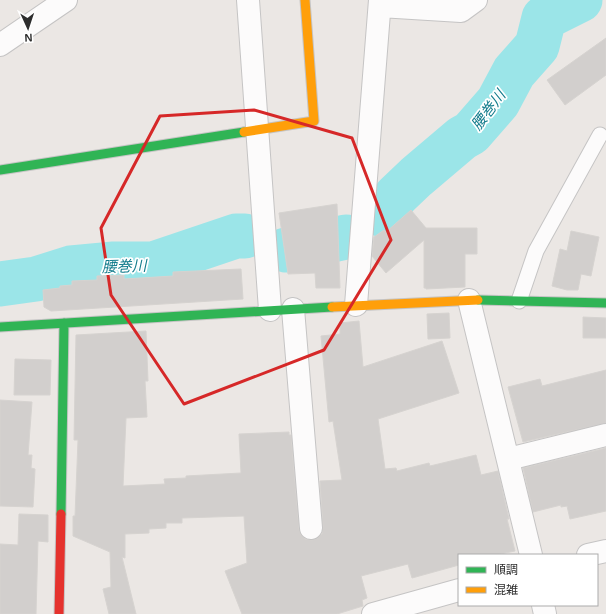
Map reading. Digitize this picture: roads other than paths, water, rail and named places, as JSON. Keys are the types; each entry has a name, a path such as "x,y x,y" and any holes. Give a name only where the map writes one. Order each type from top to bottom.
{"street":[{"path":"0,45 66,0"},
{"path":"248,0 270,310"},
{"path":"0,170 314,120 305,0"},
{"path":"356,305 380,3 461,11 476,0"},
{"path":"469,300 531,554"},
{"path":"0,327 356,305 469,300 606,303"},
{"path":"293,309 312,528"},
{"path":"59,614 64,323"},
{"path":"508,459 606,435"},
{"path":"592,554 606,550"},
{"path":"373,614 458,590"}],"lane":[{"path":"519,301 536,251 600,135"}],"waterway":[{"name":"腰巻川","path":"383,215 396,196 462,138 471,133 498,102 514,72 537,46 544,18 580,0"},
{"name":"腰巻川","path":"0,284 36,279 71,268 114,264 153,264 236,236 245,236"},
{"name":"腰巻川","path":"286,250 346,237"}]}
